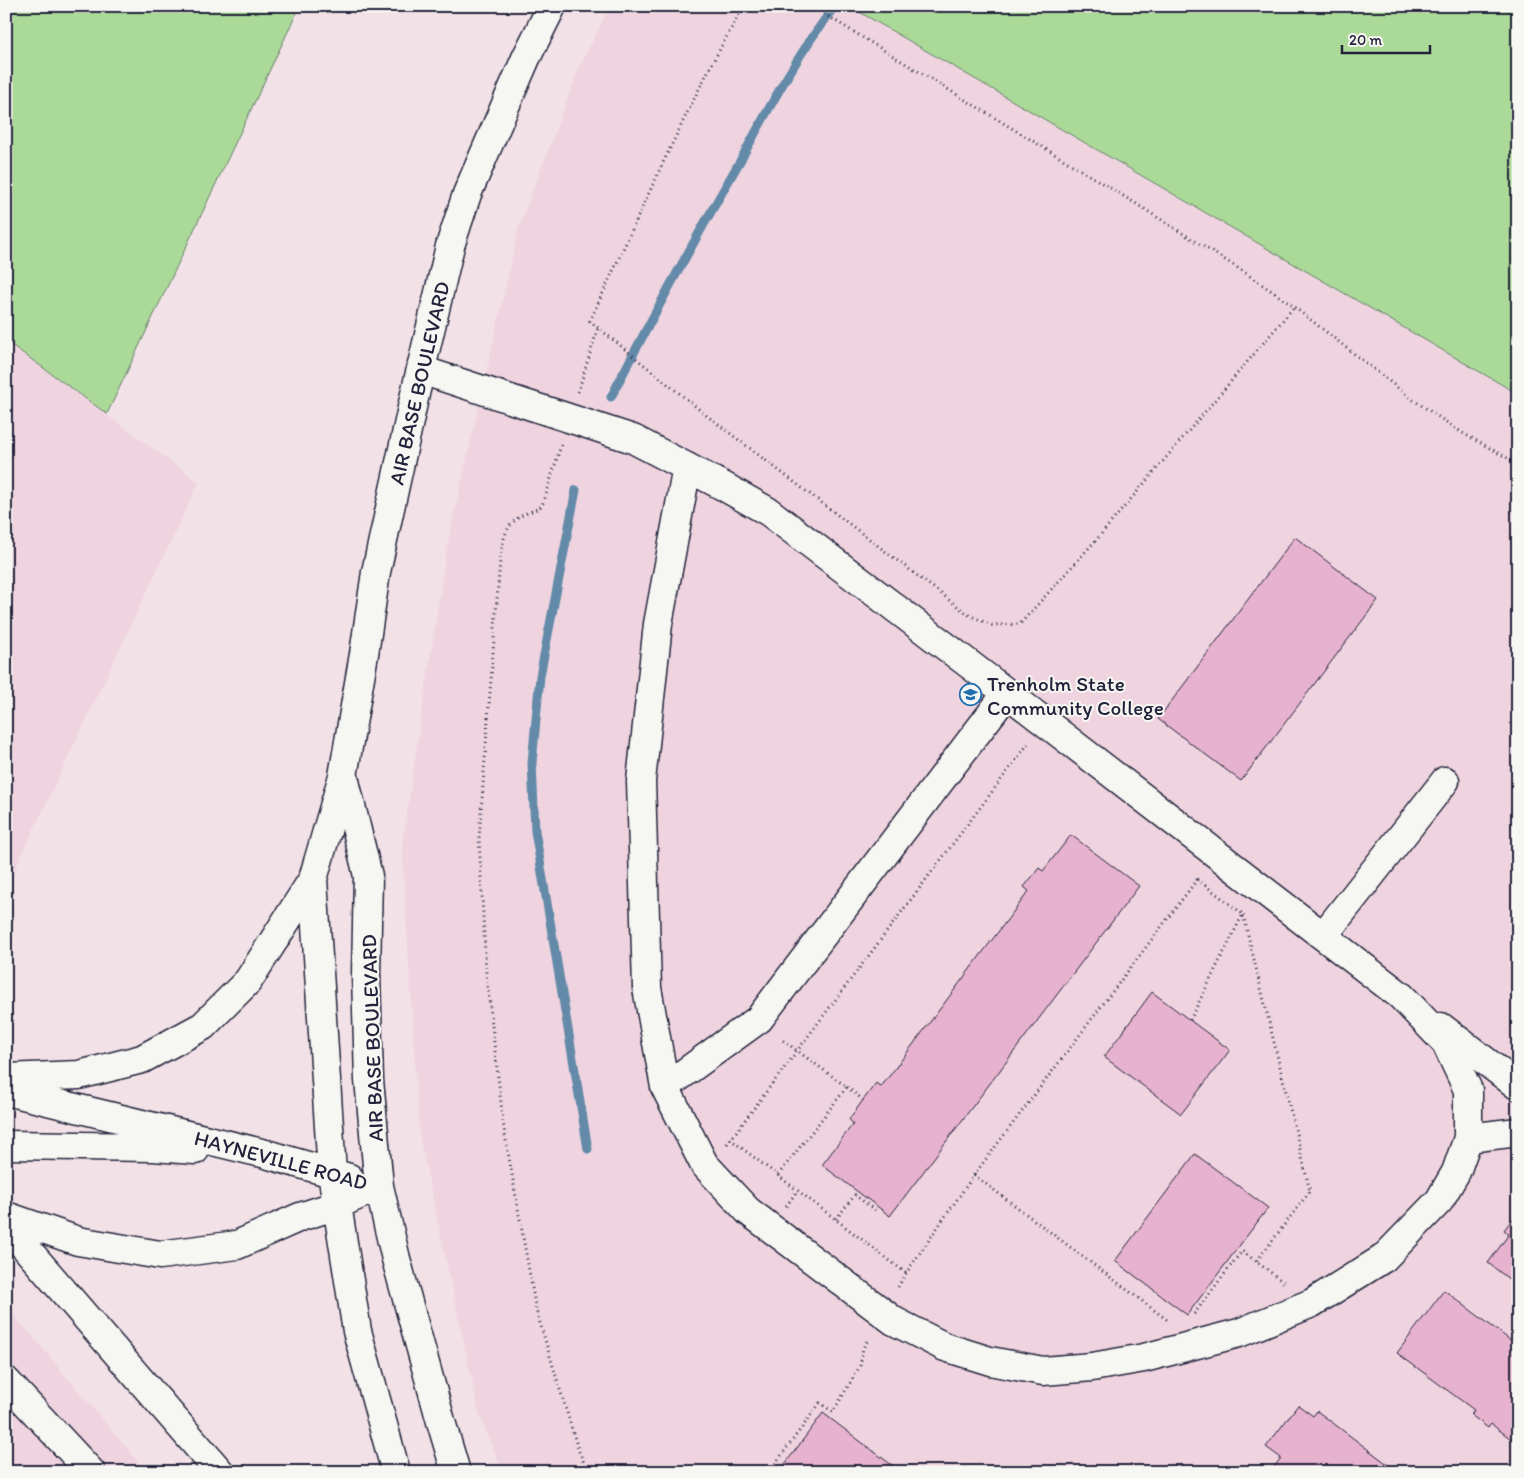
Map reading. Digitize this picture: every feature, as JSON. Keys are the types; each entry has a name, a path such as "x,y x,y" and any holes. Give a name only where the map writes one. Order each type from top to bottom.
{"street":[{"name":"AIR BASE BOULEVARD","path":"396,1472 357,1331 336,1204 332,1173 313,878 343,776 376,572 450,246 467,194 526,58 552,6"},
{"path":"421,370 633,439 769,512 1518,1086"},
{"path":"687,467 658,624 641,781 647,988 665,1087 704,1164 748,1211 894,1321 945,1347 990,1361 1043,1371 1092,1367 1144,1358 1239,1333 1312,1303 1384,1258 1439,1200 1456,1172 1468,1138 1468,1090 1446,1043 1401,996"},
{"path":"665,1087 756,1021 1007,693"},
{"name":"AIR BASE BOULEVARD","path":"343,776 368,876 366,974 369,1080 379,1186 396,1259 456,1472"},
{"path":"1322,936 1445,780"},
{"path":"6,1078 79,1075 142,1059 204,1026 248,981 313,878"},
{"name":"HAYNEVILLE ROAD","path":"6,1091 266,1154 379,1186"},
{"path":"1468,1138 1518,1132"},
{"path":"6,1145 153,1147 266,1154"},
{"name":"HAYNEVILLE ROAD","path":"6,1216 78,1241 160,1255 237,1245 300,1217 379,1186"},
{"path":"6,1225 220,1472"},
{"path":"6,1381 90,1472"}],"path":[{"path":"744,6 668,155 590,321 714,421 969,615 992,625 1020,624 1097,539 1294,307"},
{"path":"813,7 1130,200 1244,272 1294,307 1412,399 1461,432 1518,464"},
{"path":"588,1472 578,1449 536,1310 506,1139 486,973 479,838 500,560 505,532 518,518 540,508 544,501 598,328"},
{"path":"708,1168 1045,722"},
{"path":"768,1472 820,1403 833,1412 860,1366 863,1348 906,1273 974,1175 1216,854"},
{"path":"1197,879 1243,914 1310,1191 1256,1262"},
{"path":"1190,1020 1243,914"},
{"path":"756,1021 864,1100"},
{"path":"778,1175 847,1087"},
{"path":"730,1139 906,1273"},
{"path":"974,1175 1174,1325"},
{"path":"836,1219 855,1195 875,1210"},
{"path":"1194,1315 1242,1251 1312,1303"}],"shaded area":[{"name":"Trenholm State Community College","path":"610,6 849,6 1518,394 1518,1472 503,1472 479,1414 419,1135 402,845 447,545 519,227 578,70"},
{"path":"6,341 199,482 6,888"},
{"path":"6,1305 147,1472 6,1472"}],"green space":[{"path":"6,6 300,6 107,414 6,341"},
{"path":"849,6 1518,6 1518,394"}],"building":[{"path":"1295,537 1378,600 1241,781 1158,719"},
{"path":"1071,835 1139,886 890,1216 822,1165 853,1124 849,1119 876,1083 881,1087 1029,891 1024,887 1039,868 1043,871"},
{"path":"1152,992 1230,1050 1181,1114 1104,1057"},
{"path":"1195,1154 1268,1208 1187,1315 1115,1261"},
{"path":"1517,1213 1518,1286 1488,1263 1509,1234 1504,1230"},
{"path":"1444,1290 1518,1346 1518,1444 1491,1424 1488,1428 1471,1415 1474,1410 1397,1353"},
{"path":"1298,1405 1313,1416 1317,1411 1398,1472 1270,1472 1281,1458 1266,1447"},
{"path":"823,1413 901,1472 779,1472"}],"waterway":[{"path":"611,397 674,278 773,101 796,62 835,6"},
{"path":"576,490 540,676 532,763 535,831 588,1149"}],"place":[{"name":"Trenholm State Community College","path":"971,695"}]}
